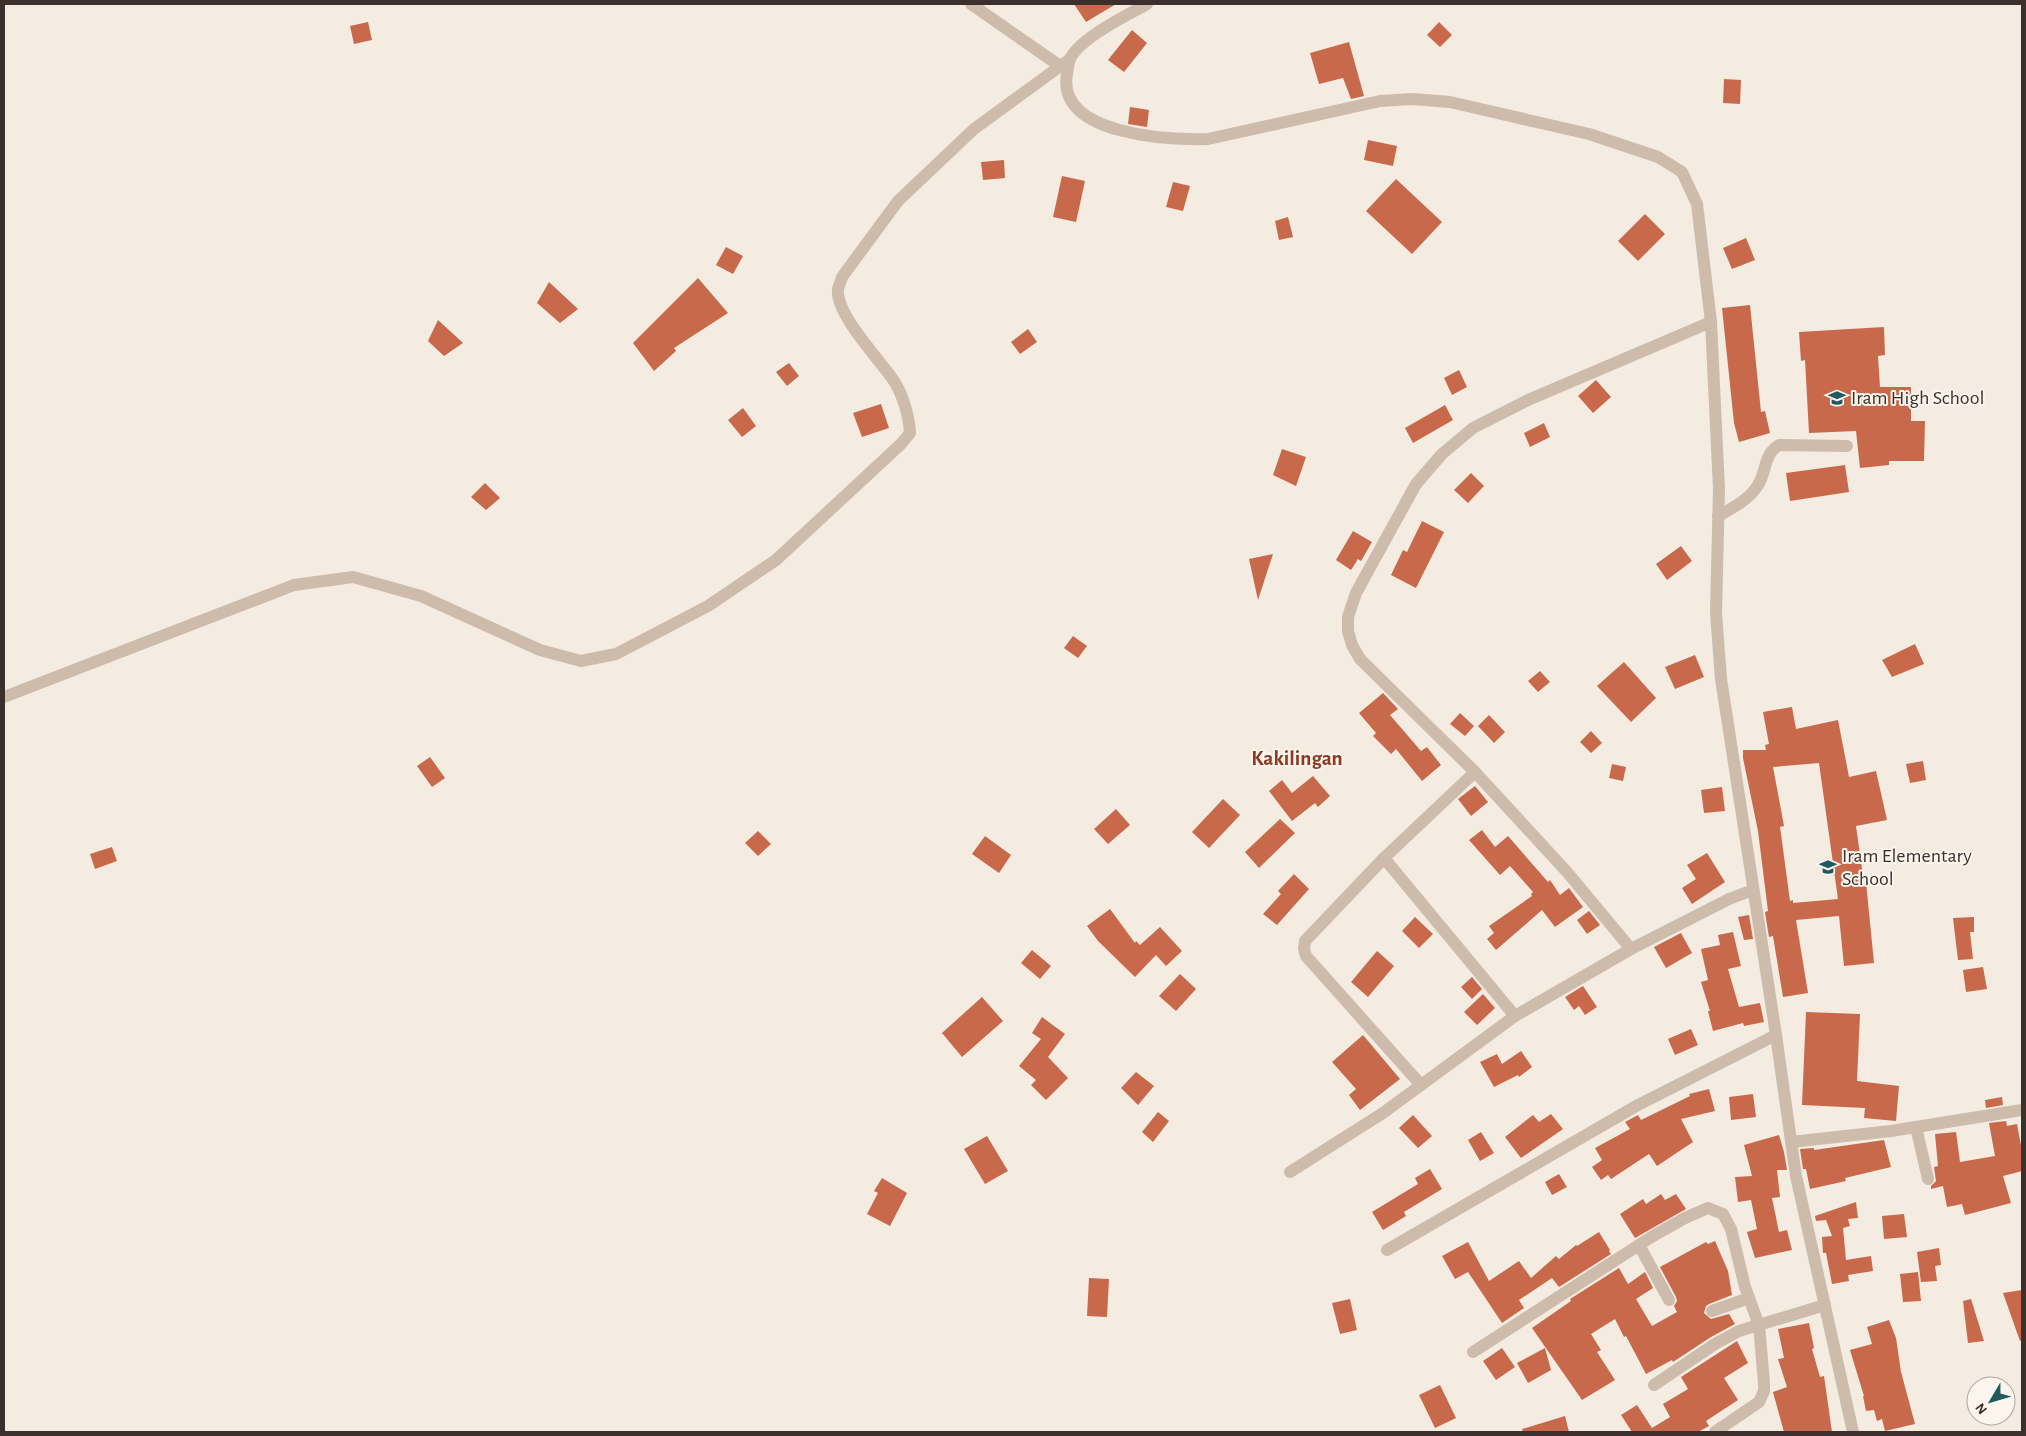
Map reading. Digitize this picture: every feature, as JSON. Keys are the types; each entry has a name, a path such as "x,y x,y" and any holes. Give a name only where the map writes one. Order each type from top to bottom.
{"street":[{"path":"971,4 1065,63"},
{"path":"4,697 294,585 353,577 420,596 540,650 581,662 616,654 708,606 776,560 901,444 910,433 909,419 895,382 858,335 840,300 838,290 842,277 898,201 974,129 1065,63 1086,40 1147,4"},
{"path":"1065,63 1067,94 1076,108 1101,124 1122,132 1179,140 1208,139 1380,102 1412,99 1450,102 1589,134 1658,157 1682,172 1697,204 1711,322 1719,488 1716,613 1721,679 1796,1176 1853,1432"},
{"path":"1631,949 1567,872 1475,772 1360,659 1352,645 1348,631 1348,617 1356,593 1416,484 1442,454 1473,428 1528,400 1711,322"},
{"path":"1718,516 1748,497 1758,485 1767,457 1779,445 1847,446"},
{"path":"1421,1085 1306,956 1304,949 1305,941 1384,858 1475,772"},
{"path":"1384,858 1515,1016"},
{"path":"1290,1172 1383,1113 1515,1016 1631,949 1729,899 1753,890"},
{"path":"1387,1250 1638,1105 1776,1035"},
{"path":"1791,1142 1916,1127 2022,1110"},
{"path":"1916,1127 1928,1179"},
{"path":"1473,1352 1639,1245 1685,1218 1708,1208 1723,1214 1731,1229 1749,1298 1759,1325 1764,1392 1759,1402 1715,1432"},
{"path":"1639,1245 1669,1300"},
{"path":"1712,1311 1749,1298"},
{"path":"1654,1385 1715,1344 1739,1331 1825,1305"}],"building":[{"path":"1074,4 1116,4 1086,22"},
{"path":"368,22 372,40 354,44 350,26"},
{"path":"1439,22 1452,35 1440,47 1427,35"},
{"path":"1132,30 1147,43 1124,72 1108,60"},
{"path":"1349,42 1364,96 1351,99 1343,78 1319,84 1310,53"},
{"path":"1724,79 1741,80 1740,104 1723,103"},
{"path":"1130,107 1149,110 1147,127 1128,124"},
{"path":"1368,140 1397,146 1393,166 1364,160"},
{"path":"1004,160 1005,178 983,180 981,162"},
{"path":"1062,176 1085,181 1076,222 1053,217"},
{"path":"1396,179 1442,222 1412,254 1366,211"},
{"path":"1173,182 1190,186 1183,211 1166,207"},
{"path":"1645,214 1665,234 1638,261 1618,241"},
{"path":"1288,217 1293,237 1279,240 1275,221"},
{"path":"1746,238 1755,260 1732,269 1723,248"},
{"path":"726,247 743,256 733,274 716,265"},
{"path":"698,278 728,313 674,348 676,351 654,371 633,343"},
{"path":"549,282 578,309 560,323 537,303"},
{"path":"1750,305 1761,412 1765,411 1770,433 1739,442 1734,423 1722,308"},
{"path":"438,320 463,343 444,356 428,341"},
{"path":"1884,327 1885,355 1878,356 1880,387 1911,387 1911,421 1925,421 1924,461 1889,461 1889,465 1860,468 1856,431 1809,433 1805,360 1801,361 1799,332"},
{"path":"1028,329 1037,342 1020,354 1011,342"},
{"path":"789,363 799,376 787,386 776,372"},
{"path":"1459,370 1467,387 1452,395 1444,378"},
{"path":"1596,380 1611,397 1593,413 1578,396"},
{"path":"881,404 889,428 862,437 853,413"},
{"path":"1445,405 1453,420 1413,443 1405,428"},
{"path":"743,408 756,426 742,437 728,420"},
{"path":"1544,423 1550,437 1530,447 1524,433"},
{"path":"1282,449 1306,457 1296,486 1273,475"},
{"path":"1845,465 1849,492 1790,501 1786,473"},
{"path":"1471,473 1484,486 1468,503 1454,490"},
{"path":"485,483 500,498 486,510 471,497"},
{"path":"1422,521 1444,532 1416,588 1391,575 1403,550 1407,552"},
{"path":"1353,531 1372,542 1361,561 1358,559 1351,570 1336,560"},
{"path":"1681,546 1692,561 1667,580 1656,564"},
{"path":"1273,554 1258,600 1249,559"},
{"path":"1073,636 1087,646 1078,658 1064,648"},
{"path":"1915,644 1924,664 1892,677 1882,660"},
{"path":"1695,655 1704,677 1675,689 1665,667"},
{"path":"1624,662 1656,698 1631,722 1597,686"},
{"path":"1540,671 1550,682 1538,692 1528,681"},
{"path":"1383,693 1398,709 1390,715 1421,751 1427,747 1441,765 1422,781 1396,749 1391,754 1373,736 1376,733 1359,713"},
{"path":"1792,707 1796,729 1838,720 1849,777 1876,771 1887,820 1856,826 1864,883 1866,882 1874,963 1844,966 1839,916 1796,920 1808,993 1783,997 1773,936 1769,937 1765,912 1768,911 1758,831 1743,758 1743,750 1766,750 1765,745 1769,744 1763,712","holes":["1819,763 1838,899 1793,903 1793,900 1790,901 1780,827 1784,826 1773,767"]},
{"path":"1460,713 1474,726 1465,736 1450,724"},
{"path":"1489,715 1505,732 1494,743 1478,726"},
{"path":"1591,731 1602,743 1591,753 1580,742"},
{"path":"430,757 445,778 432,787 417,766"},
{"path":"1923,761 1926,780 1910,783 1906,764"},
{"path":"1612,764 1626,767 1623,781 1609,778"},
{"path":"1313,776 1330,796 1318,807 1315,803 1292,821 1269,791 1282,780 1292,793"},
{"path":"1475,786 1488,802 1471,816 1458,799"},
{"path":"1722,787 1725,811 1704,813 1701,790"},
{"path":"1223,799 1240,815 1209,848 1192,832"},
{"path":"1116,809 1130,825 1108,844 1094,829"},
{"path":"1280,819 1295,833 1259,868 1245,852"},
{"path":"1482,830 1495,847 1508,836 1548,882 1550,880 1560,895 1569,888 1583,907 1555,927 1542,910 1496,950 1487,939 1494,933 1489,926 1532,896 1533,892 1510,866 1500,875 1469,840"},
{"path":"758,831 771,844 758,856 745,843"},
{"path":"985,836 1011,855 999,873 972,854"},
{"path":"112,847 117,861 95,869 90,854"},
{"path":"1707,853 1725,882 1692,904 1682,888 1696,879 1687,865"},
{"path":"1294,874 1309,889 1277,925 1263,914 1281,894 1278,891"},
{"path":"1110,909 1135,943 1136,941 1140,945 1160,927 1182,951 1166,966 1156,955 1135,977 1098,941 1087,926"},
{"path":"1589,911 1600,925 1587,934 1577,920"},
{"path":"1749,915 1753,939 1744,940 1738,917"},
{"path":"1415,917 1433,934 1419,948 1402,931"},
{"path":"1974,917 1974,932 1970,932 1973,959 1958,960 1953,918"},
{"path":"1733,932 1741,966 1728,969 1739,1007 1760,1003 1764,1022 1744,1026 1743,1023 1713,1031 1708,1011 1710,1011 1701,982 1708,980 1701,949 1720,945 1718,935"},
{"path":"1681,933 1692,953 1666,968 1654,947"},
{"path":"1032,950 1051,966 1040,979 1021,963"},
{"path":"1377,951 1394,966 1368,997 1351,982"},
{"path":"1983,967 1987,989 1966,992 1963,970"},
{"path":"1180,974 1196,989 1176,1011 1159,996"},
{"path":"1472,977 1482,989 1472,999 1461,987"},
{"path":"1583,986 1597,1007 1585,1015 1579,1006 1574,1010 1565,997"},
{"path":"1483,994 1495,1008 1477,1025 1464,1012"},
{"path":"982,997 1003,1021 962,1057 942,1033"},
{"path":"1806,1012 1860,1014 1857,1081 1899,1086 1896,1121 1864,1118 1865,1108 1802,1105"},
{"path":"1042,1017 1065,1034 1048,1057 1068,1078 1046,1100 1031,1085 1036,1080 1019,1066 1041,1039 1032,1033"},
{"path":"1691,1029 1698,1045 1675,1055 1668,1039"},
{"path":"1363,1035 1400,1079 1360,1110 1349,1095 1356,1089 1332,1062"},
{"path":"1521,1051 1532,1067 1519,1077 1518,1075 1494,1087 1480,1062 1497,1054 1502,1064"},
{"path":"1136,1072 1154,1086 1138,1105 1121,1088"},
{"path":"1709,1089 1715,1111 1681,1119 1693,1142 1657,1166 1649,1154 1611,1179 1608,1175 1601,1180 1592,1167 1602,1160 1595,1148 1630,1129 1625,1122 1638,1115 1641,1120 1690,1096 1689,1094"},
{"path":"1753,1094 1756,1117 1731,1120 1729,1097"},
{"path":"2002,1097 2003,1105 1986,1108 1985,1100"},
{"path":"1158,1112 1169,1121 1153,1142 1142,1132"},
{"path":"1551,1114 1563,1129 1521,1158 1505,1137 1533,1115 1539,1122"},
{"path":"1413,1115 1432,1136 1418,1148 1399,1128"},
{"path":"2006,1121 2007,1126 2017,1124 2022,1151 2022,1171 2003,1176 2011,1203 1965,1215 1962,1204 1947,1207 1943,1186 1931,1189 1931,1186 1936,1181 1934,1167 1938,1166 1935,1134 1956,1132 1960,1162 1995,1156 1989,1123"},
{"path":"1481,1132 1494,1153 1480,1161 1468,1140"},
{"path":"1779,1135 1787,1170 1777,1170 1780,1197 1772,1198 1779,1232 1787,1230 1792,1250 1755,1258 1747,1232 1757,1229 1751,1200 1738,1202 1735,1177 1752,1176 1744,1145"},
{"path":"987,1136 1008,1171 985,1184 964,1149"},
{"path":"1884,1140 1891,1167 1845,1178 1846,1181 1810,1189 1806,1169 1803,1169 1800,1149 1814,1148 1814,1150"},
{"path":"1430,1169 1442,1189 1404,1212 1406,1216 1383,1230 1372,1212 1418,1184 1415,1178"},
{"path":"1559,1174 1567,1187 1552,1195 1545,1182"},
{"path":"882,1178 907,1193 890,1226 867,1214 878,1193 874,1191"},
{"path":"1661,1194 1665,1200 1676,1194 1686,1209 1635,1238 1620,1214 1643,1199 1646,1204"},
{"path":"1856,1202 1858,1218 1848,1219 1850,1226 1843,1228 1846,1260 1871,1256 1873,1271 1848,1275 1849,1281 1832,1284 1826,1253 1823,1253 1822,1237 1832,1236 1826,1220 1816,1221 1815,1216"},
{"path":"1904,1214 1907,1237 1884,1239 1882,1216"},
{"path":"1599,1232 1611,1254 1559,1287 1552,1278 1519,1300 1524,1308 1502,1323 1468,1272 1455,1279 1442,1256 1468,1242 1489,1281 1519,1261 1531,1278 1556,1256 1559,1259 1576,1245"},
{"path":"1715,1241 1728,1271 1732,1295 1709,1304 1706,1306 1704,1313 1711,1319 1729,1314 1735,1324 1673,1362 1672,1360 1646,1374 1615,1319 1591,1334 1601,1350 1597,1352 1615,1380 1582,1400 1532,1328 1571,1301 1570,1299 1619,1268 1628,1284 1645,1272 1653,1288 1636,1299 1652,1326 1677,1312 1674,1306 1677,1301 1676,1297 1660,1267 1706,1242 1708,1244"},
{"path":"1939,1248 1941,1265 1935,1266 1937,1281 1921,1282 1917,1252"},
{"path":"1918,1272 1921,1301 1903,1302 1900,1274"},
{"path":"1089,1278 1109,1279 1107,1317 1087,1316"},
{"path":"2022,1290 2022,1340 2020,1341 2003,1293"},
{"path":"1350,1299 1357,1330 1340,1334 1332,1303"},
{"path":"1971,1299 1984,1341 1968,1343 1963,1301"},
{"path":"1889,1320 1896,1338 1901,1372 1915,1424 1885,1431 1882,1419 1877,1421 1874,1410 1866,1411 1864,1396 1850,1350 1872,1344 1867,1327"},
{"path":"1809,1323 1814,1348 1812,1349 1820,1377 1824,1376 1832,1432 1784,1432 1773,1392 1787,1387 1778,1359 1784,1358 1778,1329"},
{"path":"1737,1341 1748,1363 1724,1378 1738,1400 1706,1421 1709,1426 1698,1432 1632,1432 1621,1415 1637,1405 1652,1428 1670,1417 1663,1404 1688,1389 1681,1377"},
{"path":"1502,1348 1515,1367 1496,1380 1483,1361"},
{"path":"1545,1348 1551,1370 1528,1383 1517,1363"},
{"path":"1440,1385 1456,1418 1435,1428 1419,1395"},
{"path":"1565,1416 1569,1432 1523,1432 1522,1429"}],"place":[{"name":"Iram High School","path":"1837,398"},
{"name":"Iram Elementary School","path":"1828,867"}],"district":[{"name":"Kakilingan","path":"1297,758"}]}
